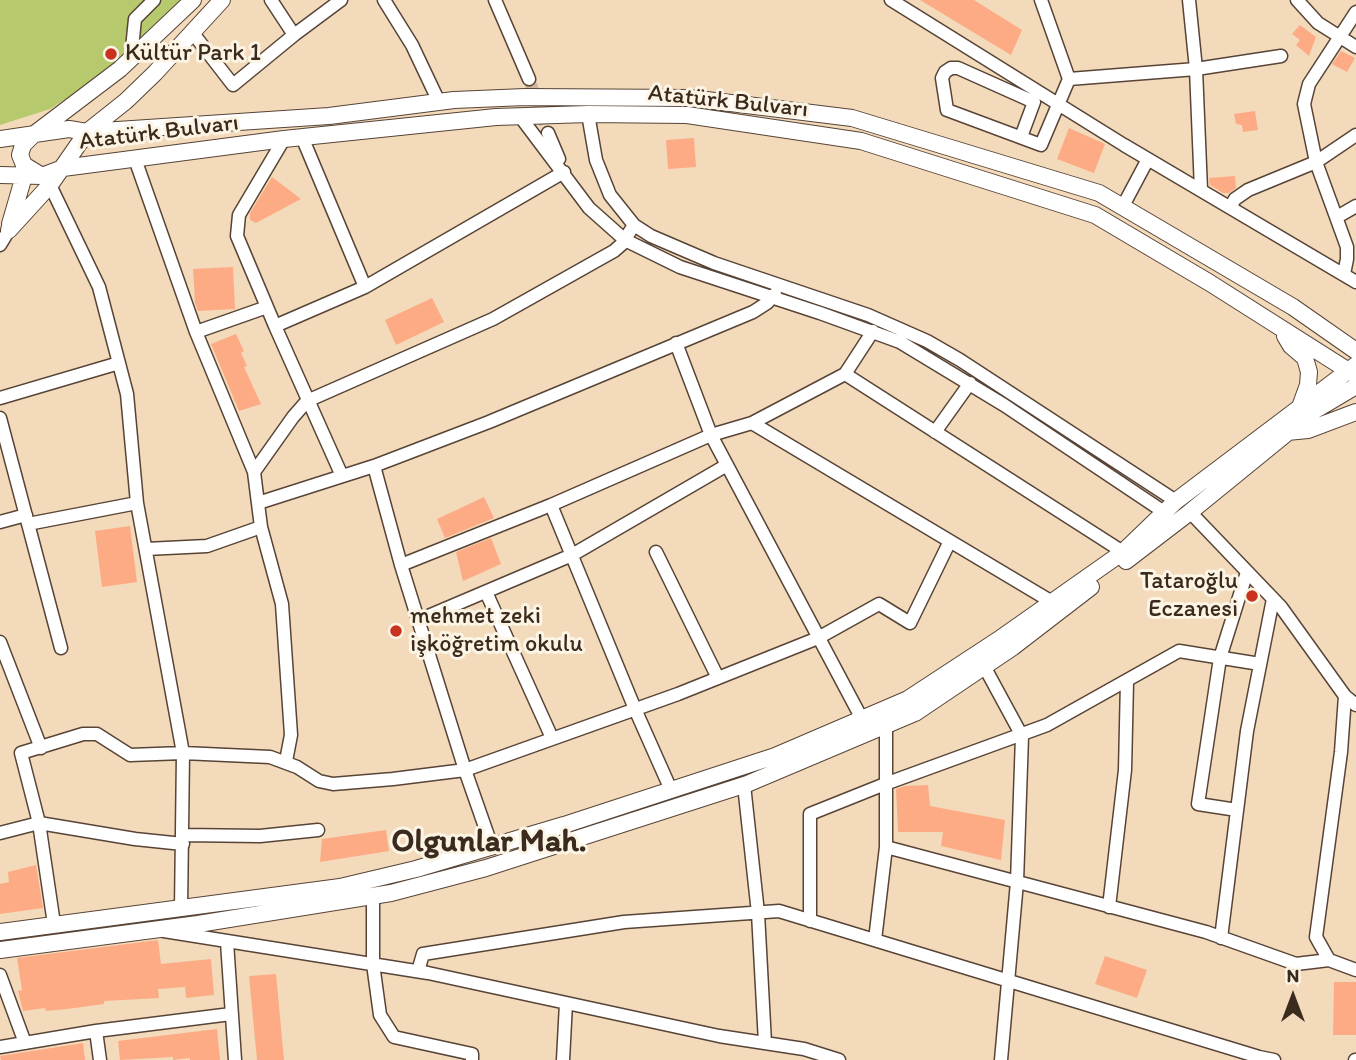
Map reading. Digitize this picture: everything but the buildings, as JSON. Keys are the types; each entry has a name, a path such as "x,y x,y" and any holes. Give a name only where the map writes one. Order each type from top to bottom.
{"main road":[{"path":"9,230 24,171 20,155 23,145 131,58 193,0"},
{"path":"63,168 87,132 127,101 222,0"},
{"name":"Atatürk Bulvarı","path":"0,139 69,129 87,132 329,116 439,102 525,97 690,98 852,118 1099,193 1293,307 1356,351"},
{"name":"Atatürk Bulvarı","path":"0,175 24,171 46,181 63,168 284,139 519,115 687,115 861,141 1095,215 1353,371"},
{"path":"9,230 46,181"},
{"path":"1284,330 1291,346 1305,358 1309,372 1308,385 1300,407"},
{"path":"1329,332 1356,333"},
{"path":"0,932 341,887 492,847 775,756 908,699 1123,552 1170,506 1300,407 1353,371"},
{"path":"0,950 154,930 373,896 486,868 744,785 915,713 1013,647 1190,512 1314,411 1356,386"},
{"path":"1287,432 1308,430 1356,412"}],"street":[{"path":"131,58 133,24 153,0"},
{"path":"271,0 293,35"},
{"path":"192,33 233,85 293,35 341,0"},
{"path":"384,0 412,45 439,102"},
{"path":"495,0 529,79"},
{"path":"891,0 1148,159 1356,282"},
{"path":"913,14 914,0"},
{"path":"1021,137 1034,102 958,68 951,68 942,78 947,110 1041,145 1069,79 1041,0"},
{"path":"1189,0 1196,69 1201,190"},
{"path":"1297,0 1318,23 1356,47"},
{"path":"1344,274 1348,259 1347,247 1316,162 1304,97 1308,84 1356,12"},
{"path":"1069,79 1196,69 1281,56"},
{"path":"588,114 602,178 621,211 634,225 676,248 868,315 927,341 960,360 1170,506"},
{"path":"519,115 589,208 625,240 680,267 873,331 911,348 1170,506"},
{"path":"548,133 564,172"},
{"path":"1230,207 1248,190 1316,162 1356,135"},
{"path":"302,137 365,287"},
{"path":"284,139 239,215 237,236 342,476"},
{"path":"135,159 196,332 254,472 261,527 282,604 291,734 286,761"},
{"path":"1123,206 1148,159"},
{"path":"275,326 365,287 564,172"},
{"path":"46,181 99,287 127,394 137,503 183,752 181,909"},
{"path":"1337,217 1356,206"},
{"path":"254,472 307,401 494,320 614,251 634,225"},
{"path":"0,245 9,230"},
{"path":"258,503 374,466 489,422 753,312 772,297 780,286"},
{"path":"196,332 267,307"},
{"path":"401,565 551,505 711,435 752,423 845,374 873,331"},
{"path":"676,343 711,435 862,719"},
{"path":"0,398 119,363"},
{"path":"845,374 1123,552"},
{"path":"935,432 970,383"},
{"path":"0,418 61,648"},
{"path":"752,423 1052,602"},
{"path":"419,620 572,555 727,465"},
{"path":"374,466 401,565 492,847"},
{"path":"0,522 137,503"},
{"path":"551,505 671,790"},
{"path":"1190,512 1273,599 1345,696 1356,705"},
{"path":"146,549 206,546 261,527"},
{"path":"54,924 39,823 21,753 83,734 97,734 131,755 183,752 270,757 286,761 319,781 342,784 465,769 718,678 818,638 879,604 910,624 950,541"},
{"path":"656,552 718,678"},
{"path":"1237,810 1198,804 1220,658 1247,572"},
{"path":"486,592 552,738"},
{"path":"1221,937 1247,731 1273,599"},
{"path":"0,642 41,748"},
{"path":"810,920 810,814 1047,725 1179,651 1260,664"},
{"path":"984,666 1021,736 1017,882 1001,1060"},
{"path":"1109,906 1125,770 1127,681"},
{"path":"1329,960 1316,937 1341,752 1345,696"},
{"path":"875,940 886,847 886,725"},
{"path":"744,785 758,913 765,1043"},
{"path":"0,833 39,823 135,839 183,840 318,830"},
{"path":"886,847 1221,937 1296,964 1329,960 1356,970"},
{"path":"373,896 373,964 380,1015 394,1037 472,1054 472,1060"},
{"path":"418,971 423,954 624,922 779,911 1258,1059 1274,1060"},
{"path":"154,930 418,971 719,1036 804,1049 839,1060"},
{"path":"227,942 235,1060"},
{"path":"0,975 25,1043"},
{"path":"563,1060 566,1003"},
{"path":"0,1047 96,1031 231,1014"},
{"path":"96,1031 100,1060"}],"green space":[{"path":"0,0 186,0 108,72 50,109 0,125"}],"tunnel":[{"path":"529,79 548,133"}],"place":[{"name":"Kültür Park 1","path":"111,54"},
{"name":"Tataroğlu Eczanesi","path":"1252,596"},
{"name":"mehmet zeki işköğretim okulu","path":"396,631"}],"district":[{"name":"Olgunlar Mah.","path":"489,843"}]}
